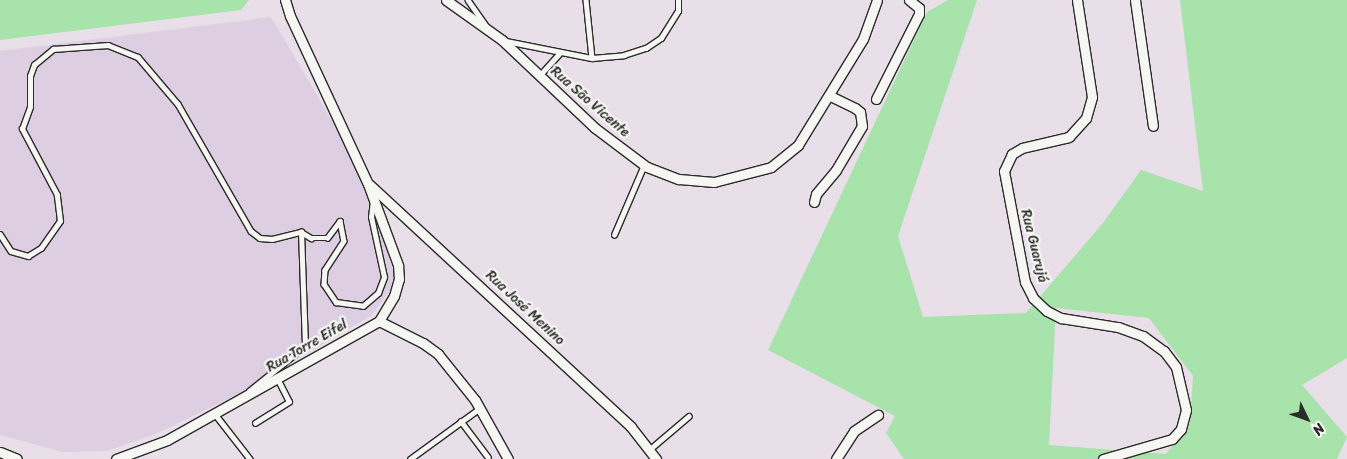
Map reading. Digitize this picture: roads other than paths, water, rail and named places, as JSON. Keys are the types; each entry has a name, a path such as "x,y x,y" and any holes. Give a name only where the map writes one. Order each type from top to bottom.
{"street":[{"path":"285,0 290,16 368,184"},
{"name":"Rua São Vicente","path":"446,0 502,40 595,128 644,165 679,179 714,182 771,167 798,145 830,96 863,39 877,0"},
{"path":"876,99 919,14 920,8 909,0"},
{"name":"Rua Guarujá","path":"1077,0 1092,97 1086,118 1069,137 1017,151 1004,171 1025,282 1034,298 1046,311 1061,318 1118,327 1144,336 1164,351 1176,367 1186,410 1181,429 1172,439 1103,459"},
{"path":"1135,0 1152,126"},
{"path":"814,202 816,194 836,170 862,126 860,112 830,96"},
{"name":"Rua Torre Eifel","path":"116,459 167,440 244,396 278,380 379,321 394,296 399,279 398,265 368,184"},
{"name":"Rua José Menino","path":"368,184 394,210 506,308 631,427 656,459"},
{"path":"379,321 438,354 480,408 508,459"},
{"path":"836,459 854,431 878,415"},
{"path":"0,452 17,459"}],"lane":[{"path":"468,0 489,31"},
{"path":"586,0 592,58"},
{"path":"502,40 559,54 592,58 624,55 646,48 661,38 678,11 678,0"},
{"path":"0,234 11,251 28,256 41,248 60,221 57,195 22,129 30,107 30,76 34,65 53,49 108,45 138,57 178,104 251,231 260,238 272,239 301,232 311,238 327,238 340,221 344,241 325,270 324,284 336,302 363,306 378,293 384,277 371,217 374,198"},
{"path":"539,76 559,54"},
{"path":"614,235 644,165"},
{"path":"244,396 264,376 305,346 301,232"},
{"path":"255,423 289,402 278,380"},
{"path":"410,459 480,408"},
{"path":"215,414 250,459"},
{"path":"649,450 689,416"},
{"path":"461,421 488,458"}]}
